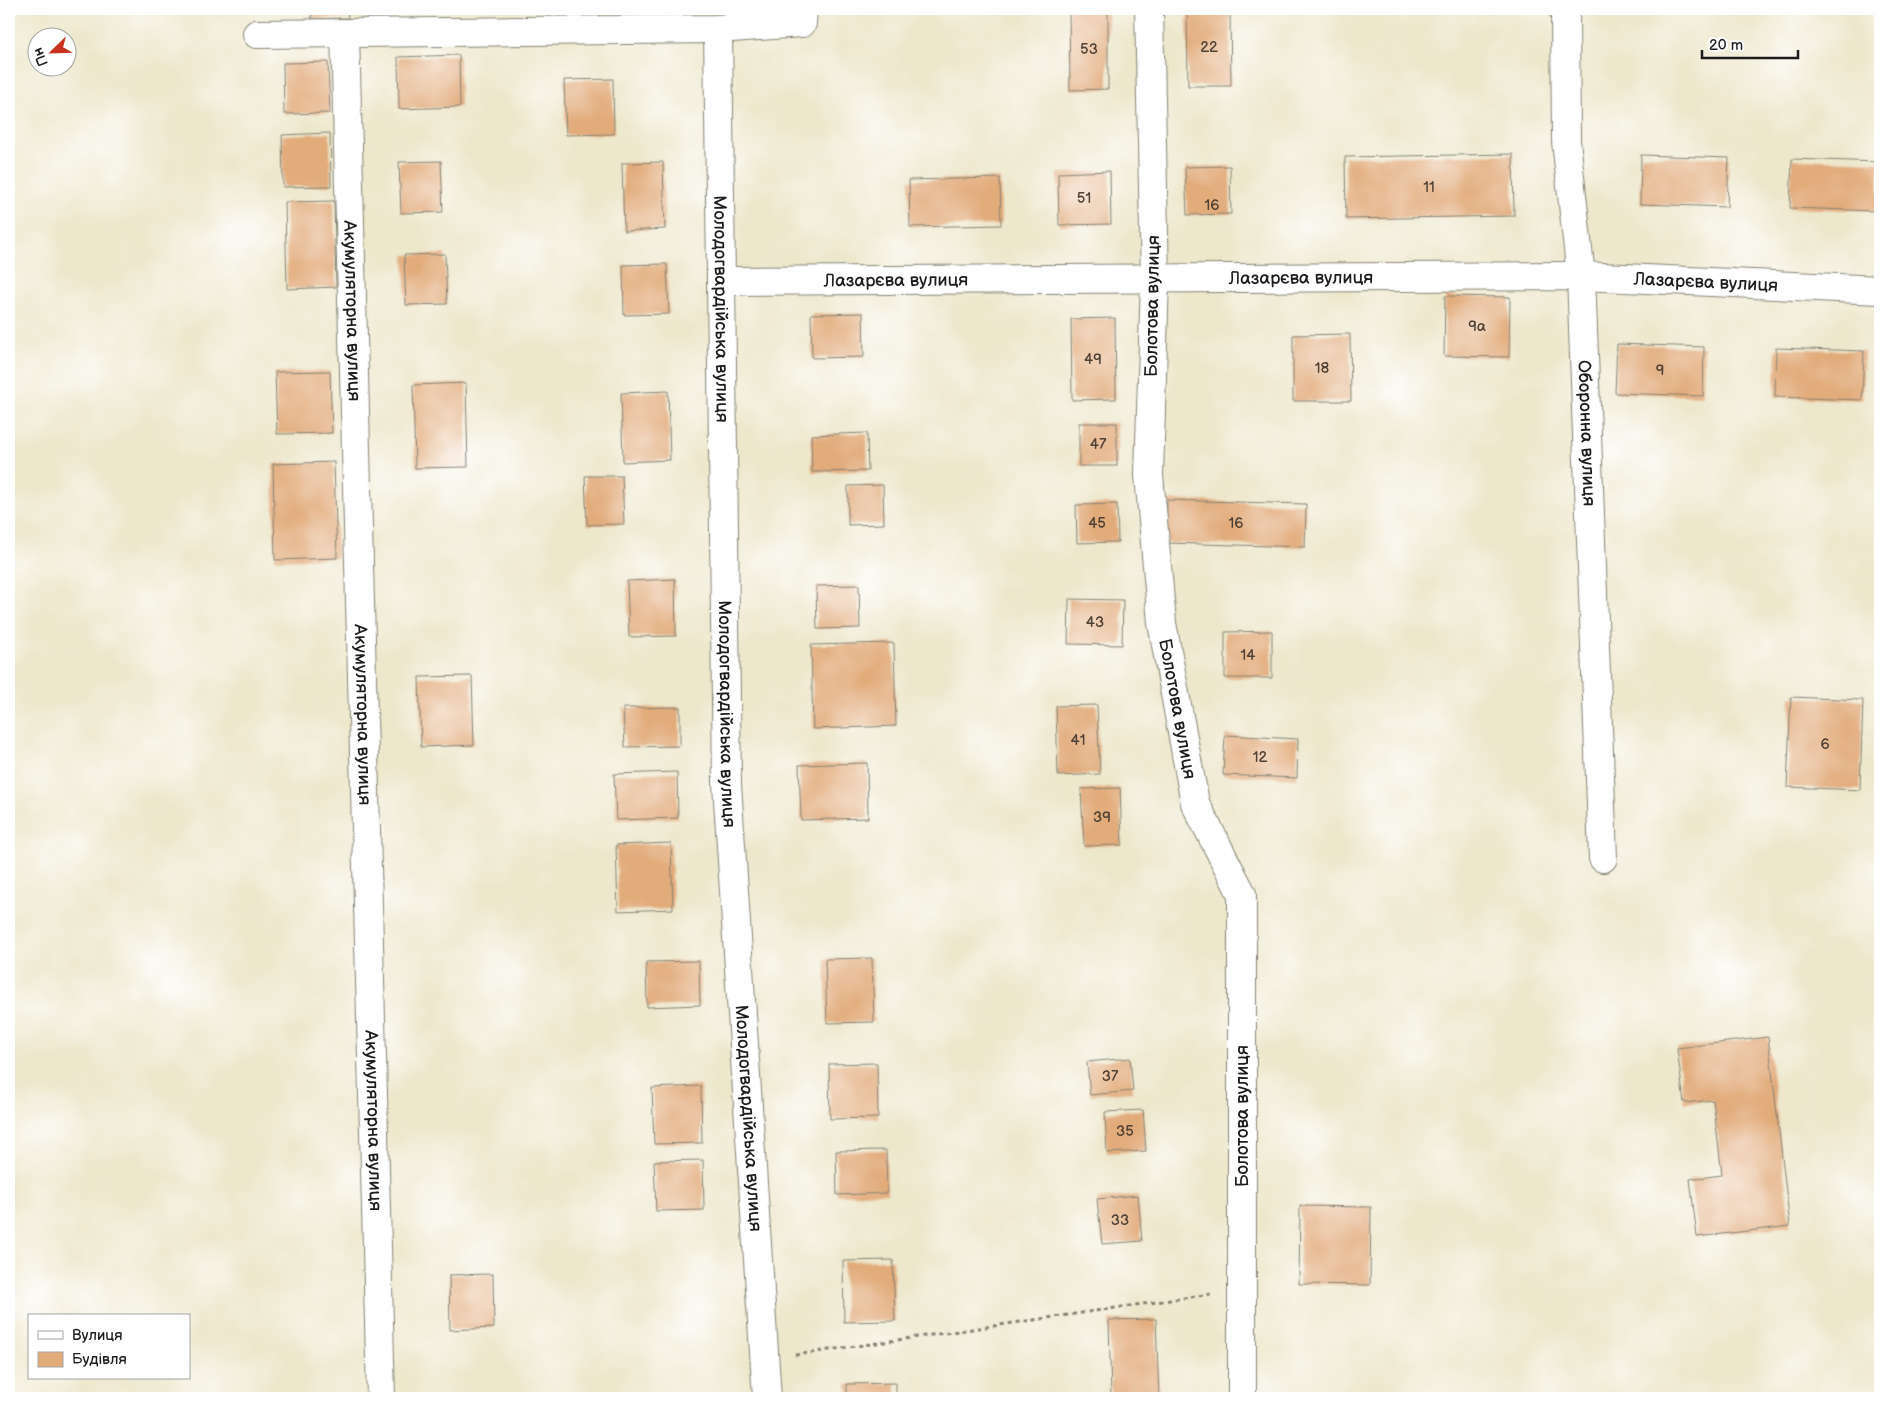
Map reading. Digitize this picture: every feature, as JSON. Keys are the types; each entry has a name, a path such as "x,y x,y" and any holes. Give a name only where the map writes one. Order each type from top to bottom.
{"street":[{"path":"257,34 718,29 802,23 803,9"},
{"name":"Болотова вулиця","path":"1149,9 1155,278 1149,474 1162,624 1195,803 1242,894 1242,1398"},
{"name":"Оборонна вулиця","path":"1565,9 1566,141 1581,276 1603,858"},
{"name":"Молодогвардійська вулиця","path":"718,29 727,784 767,1398"},
{"name":"Акумуляторна вулиця","path":"345,33 381,1398"},
{"name":"Лазарєва вулиця","path":"721,281 1581,276 1880,290"}],"path":[{"path":"764,1360 1241,1289"}],"building":[{"path":"311,9 347,9 348,18 312,19"},
{"path":"1069,9 1108,9 1108,89 1070,90"},
{"path":"1187,9 1230,9 1231,86 1188,86"},
{"path":"459,55 460,107 399,109 398,57"},
{"path":"328,62 330,113 284,114 283,63"},
{"path":"613,79 614,134 566,135 564,80"},
{"path":"330,133 331,186 283,187 282,135"},
{"path":"1513,154 1514,216 1346,219 1345,157"},
{"path":"1641,155 1729,158 1727,207 1640,204"},
{"path":"1792,159 1879,162 1878,211 1790,208"},
{"path":"441,161 443,212 401,213 399,162"},
{"path":"663,162 665,229 624,231 622,163"},
{"path":"1230,166 1231,214 1187,215 1185,167"},
{"path":"1110,171 1111,224 1059,225 1058,173"},
{"path":"1000,178 1001,225 910,227 909,180"},
{"path":"334,201 336,287 287,289 285,202"},
{"path":"445,254 447,304 406,305 404,255"},
{"path":"667,264 669,314 624,315 623,265"},
{"path":"1445,296 1510,297 1509,357 1444,356"},
{"path":"863,313 864,357 812,358 811,314"},
{"path":"1115,318 1116,399 1072,400 1071,319"},
{"path":"1350,334 1351,401 1293,401 1293,335"},
{"path":"1617,344 1704,347 1703,396 1615,393"},
{"path":"1776,348 1864,351 1862,400 1775,397"},
{"path":"330,371 332,433 277,434 275,372"},
{"path":"466,383 468,467 415,468 413,385"},
{"path":"668,391 670,460 623,462 621,393"},
{"path":"1079,423 1117,423 1117,466 1079,466"},
{"path":"867,433 868,471 812,472 811,435"},
{"path":"334,462 337,558 275,560 273,464"},
{"path":"585,476 622,476 624,524 587,525"},
{"path":"883,485 884,524 848,525 848,486"},
{"path":"1167,500 1306,504 1305,547 1166,543"},
{"path":"1117,504 1118,542 1077,543 1076,505"},
{"path":"675,579 676,636 629,637 627,581"},
{"path":"859,585 860,628 817,629 816,586"},
{"path":"1069,599 1123,600 1122,645 1068,644"},
{"path":"1272,631 1272,678 1225,678 1225,632"},
{"path":"894,643 896,726 813,729 811,645"},
{"path":"472,676 474,745 421,747 419,677"},
{"path":"1791,697 1863,700 1860,790 1787,787"},
{"path":"1097,705 1100,774 1058,776 1056,706"},
{"path":"680,707 680,746 625,747 623,708"},
{"path":"1225,735 1298,739 1297,778 1223,775"},
{"path":"867,763 868,818 801,820 799,765"},
{"path":"677,772 678,818 616,820 614,774"},
{"path":"1120,788 1122,845 1084,846 1081,789"},
{"path":"671,843 673,909 618,911 616,845"},
{"path":"872,958 874,1022 827,1023 825,959"},
{"path":"699,961 700,1005 647,1007 646,962"},
{"path":"1768,1037 1790,1226 1697,1237 1690,1179 1722,1175 1713,1100 1684,1103 1677,1048"},
{"path":"1130,1058 1133,1091 1090,1095 1087,1062"},
{"path":"877,1063 878,1118 830,1119 829,1064"},
{"path":"701,1086 702,1143 654,1144 652,1088"},
{"path":"1143,1110 1146,1151 1107,1153 1105,1112"},
{"path":"886,1150 887,1193 837,1195 836,1151"},
{"path":"703,1160 704,1210 656,1211 654,1161"},
{"path":"1138,1195 1142,1241 1102,1244 1097,1199"},
{"path":"1300,1206 1371,1207 1370,1285 1299,1284"},
{"path":"893,1260 895,1321 844,1322 843,1261"},
{"path":"493,1274 494,1328 450,1330 449,1275"},
{"path":"1156,1319 1159,1398 1111,1398 1109,1320"},
{"path":"896,1383 896,1398 847,1398 847,1384"}]}
